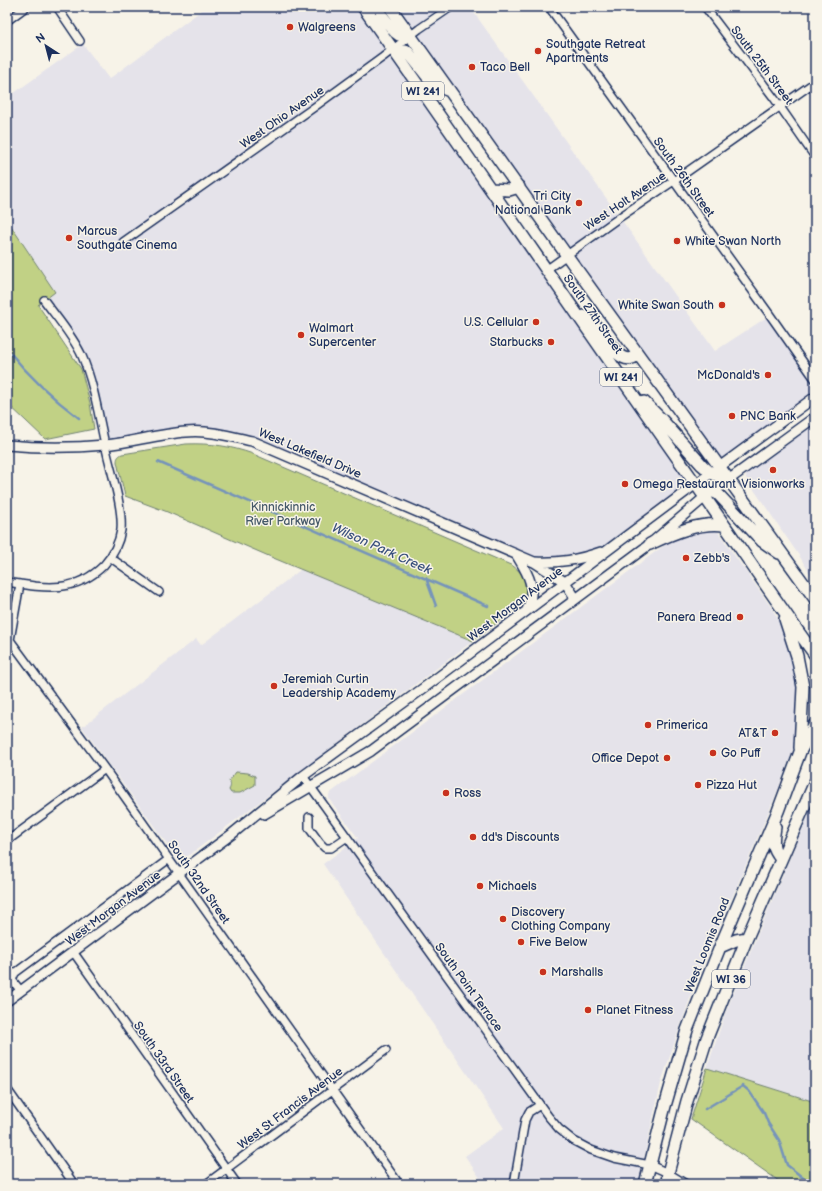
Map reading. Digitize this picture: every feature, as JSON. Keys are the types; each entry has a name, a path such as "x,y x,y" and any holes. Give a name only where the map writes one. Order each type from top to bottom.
{"main road":[{"name":"South 27th Street","path":"363,7 696,484"},
{"path":"375,7 395,32 399,35 410,36"},
{"name":"South 27th Street","path":"390,7 638,355 715,470"},
{"path":"393,50 408,52 434,85 450,91"},
{"path":"491,189 509,190 519,187"},
{"path":"571,305 599,329 619,355 632,359 638,355"},
{"path":"626,385 661,419 702,465 715,470 729,480 815,599"},
{"path":"696,484 710,494 725,500 762,541 784,556"},
{"path":"710,494 724,525 815,655"},
{"path":"650,544 667,536 703,525 724,525"},
{"path":"782,609 797,656 803,687 800,752"},
{"name":"West Loomis Road","path":"645,1184 665,1106 687,1030 720,947 778,811 800,752 815,724"},
{"name":"WI 36","path":"667,1184 668,1172 687,1101 707,1038 747,938 815,782"},
{"path":"778,811 773,842 775,853 781,859"},
{"path":"720,947 736,940 747,938"}],"street":[{"path":"7,21 26,7"},
{"path":"57,7 80,40"},
{"name":"West Ohio Avenue","path":"123,242 313,108 451,7"},
{"name":"South 26th Street","path":"549,7 815,379"},
{"name":"South 25th Street","path":"705,7 780,107 815,157"},
{"name":"West Holt Avenue","path":"546,270 815,82"},
{"path":"7,582 43,588 74,584 94,575 111,558 121,530 118,501 90,376 81,354 70,335 44,300"},
{"name":"West Morgan Avenue","path":"7,1001 74,953 232,834 303,776 420,691 610,548 815,397"},
{"name":"West Morgan Avenue","path":"232,834 371,750 650,544 710,494 815,417"},
{"name":"West Lakefield Drive","path":"7,445 33,448 62,448 105,445 186,432 218,433 252,441 534,562 565,582 576,599"},
{"path":"534,562 552,563 568,561 586,557 610,548"},
{"path":"516,554 527,572 531,584 531,599 527,610"},
{"path":"111,558 159,592"},
{"name":"South 32nd Street","path":"20,584 10,640 105,769 399,1184"},
{"path":"7,841 105,769"},
{"name":"South Point Terrace","path":"303,776 540,1105 559,1129 574,1141 591,1150 614,1158 650,1165 668,1172 686,1184"},
{"path":"309,817 309,828 320,844 325,848 331,848 347,837"},
{"path":"20,991 12,980 15,973 169,859"},
{"name":"South 33rd Street","path":"74,953 237,1184"},
{"name":"West St Francis Avenue","path":"206,1184 386,1050"},
{"path":"7,1089 74,1184"},
{"path":"514,1184 525,1120 529,1112 540,1105"}],"shaded area":[{"path":"206,7 363,7 696,484 610,548 586,557 534,562 252,441 218,433 105,445 81,354 44,300 55,291 7,219 7,98 83,44 109,79"},
{"path":"390,7 470,7 715,351 770,315 815,379 815,397 719,467"},
{"path":"815,423 815,582 800,557 746,478 746,474 749,470"},
{"path":"707,529 718,532 771,607 781,624 788,641 795,663 799,692 792,753 777,792 696,982 677,1035 661,1083 638,1184 484,1184 465,1156 504,1128 323,864 358,838 329,799 329,794 670,541"},
{"name":"Jeremiah Curtin Leadership Academy","path":"303,568 473,641 180,862 82,727 196,639 201,645"},
{"path":"815,799 815,1102 707,1068 725,1014"}],"green space":[{"path":"7,220 55,292 38,305 81,369 90,403 94,429 45,439 7,403"},
{"name":"Kinnickinnic River Parkway","path":"186,444 220,446 253,454 513,566 525,580 527,590 526,595 519,606 473,641 165,511 125,496 117,462 118,458 122,454"},
{"path":"236,772 248,773 255,776 255,785 240,793 231,793 229,790 229,781"},
{"path":"707,1068 815,1102 815,1184 783,1184 691,1119"}],"waterway":[{"name":"Wilson Park Creek","path":"7,349 41,386 79,418"},
{"name":"Wilson Park Creek","path":"158,462 488,606"},
{"path":"426,578 436,606"},
{"path":"705,1109 743,1086 749,1091 764,1113 768,1123 779,1140 787,1165 807,1181 815,1181"}],"place":[{"name":"Walgreens","path":"290,27"},
{"name":"Southgate Retreat Apartments","path":"538,51"},
{"name":"Taco Bell","path":"472,67"},
{"name":"Tri City National Bank","path":"579,203"},
{"name":"Marcus Southgate Cinema","path":"69,238"},
{"name":"White Swan North","path":"677,241"},
{"name":"White Swan South","path":"722,305"},
{"name":"U.S. Cellular","path":"536,322"},
{"name":"Walmart Supercenter","path":"301,335"},
{"name":"Starbucks","path":"551,342"},
{"name":"McDonald's","path":"768,375"},
{"name":"PNC Bank","path":"732,416"},
{"name":"Visionworks","path":"773,470"},
{"name":"Omega Restaurant","path":"625,484"},
{"name":"Zebb's","path":"686,558"},
{"name":"Panera Bread","path":"740,617"},
{"name":"Jeremiah Curtin Leadership Academy","path":"274,686"},
{"name":"Primerica","path":"648,725"},
{"name":"AT&T","path":"775,733"},
{"name":"Go Puff","path":"713,753"},
{"name":"Office Depot","path":"667,758"},
{"name":"Pizza Hut","path":"698,785"},
{"name":"Ross","path":"446,793"},
{"name":"dd's Discounts","path":"473,837"},
{"name":"Michaels","path":"480,886"},
{"name":"Discovery Clothing Company","path":"503,919"},
{"name":"Five Below","path":"521,942"},
{"name":"Marshalls","path":"543,972"},
{"name":"Planet Fitness","path":"588,1010"}]}
